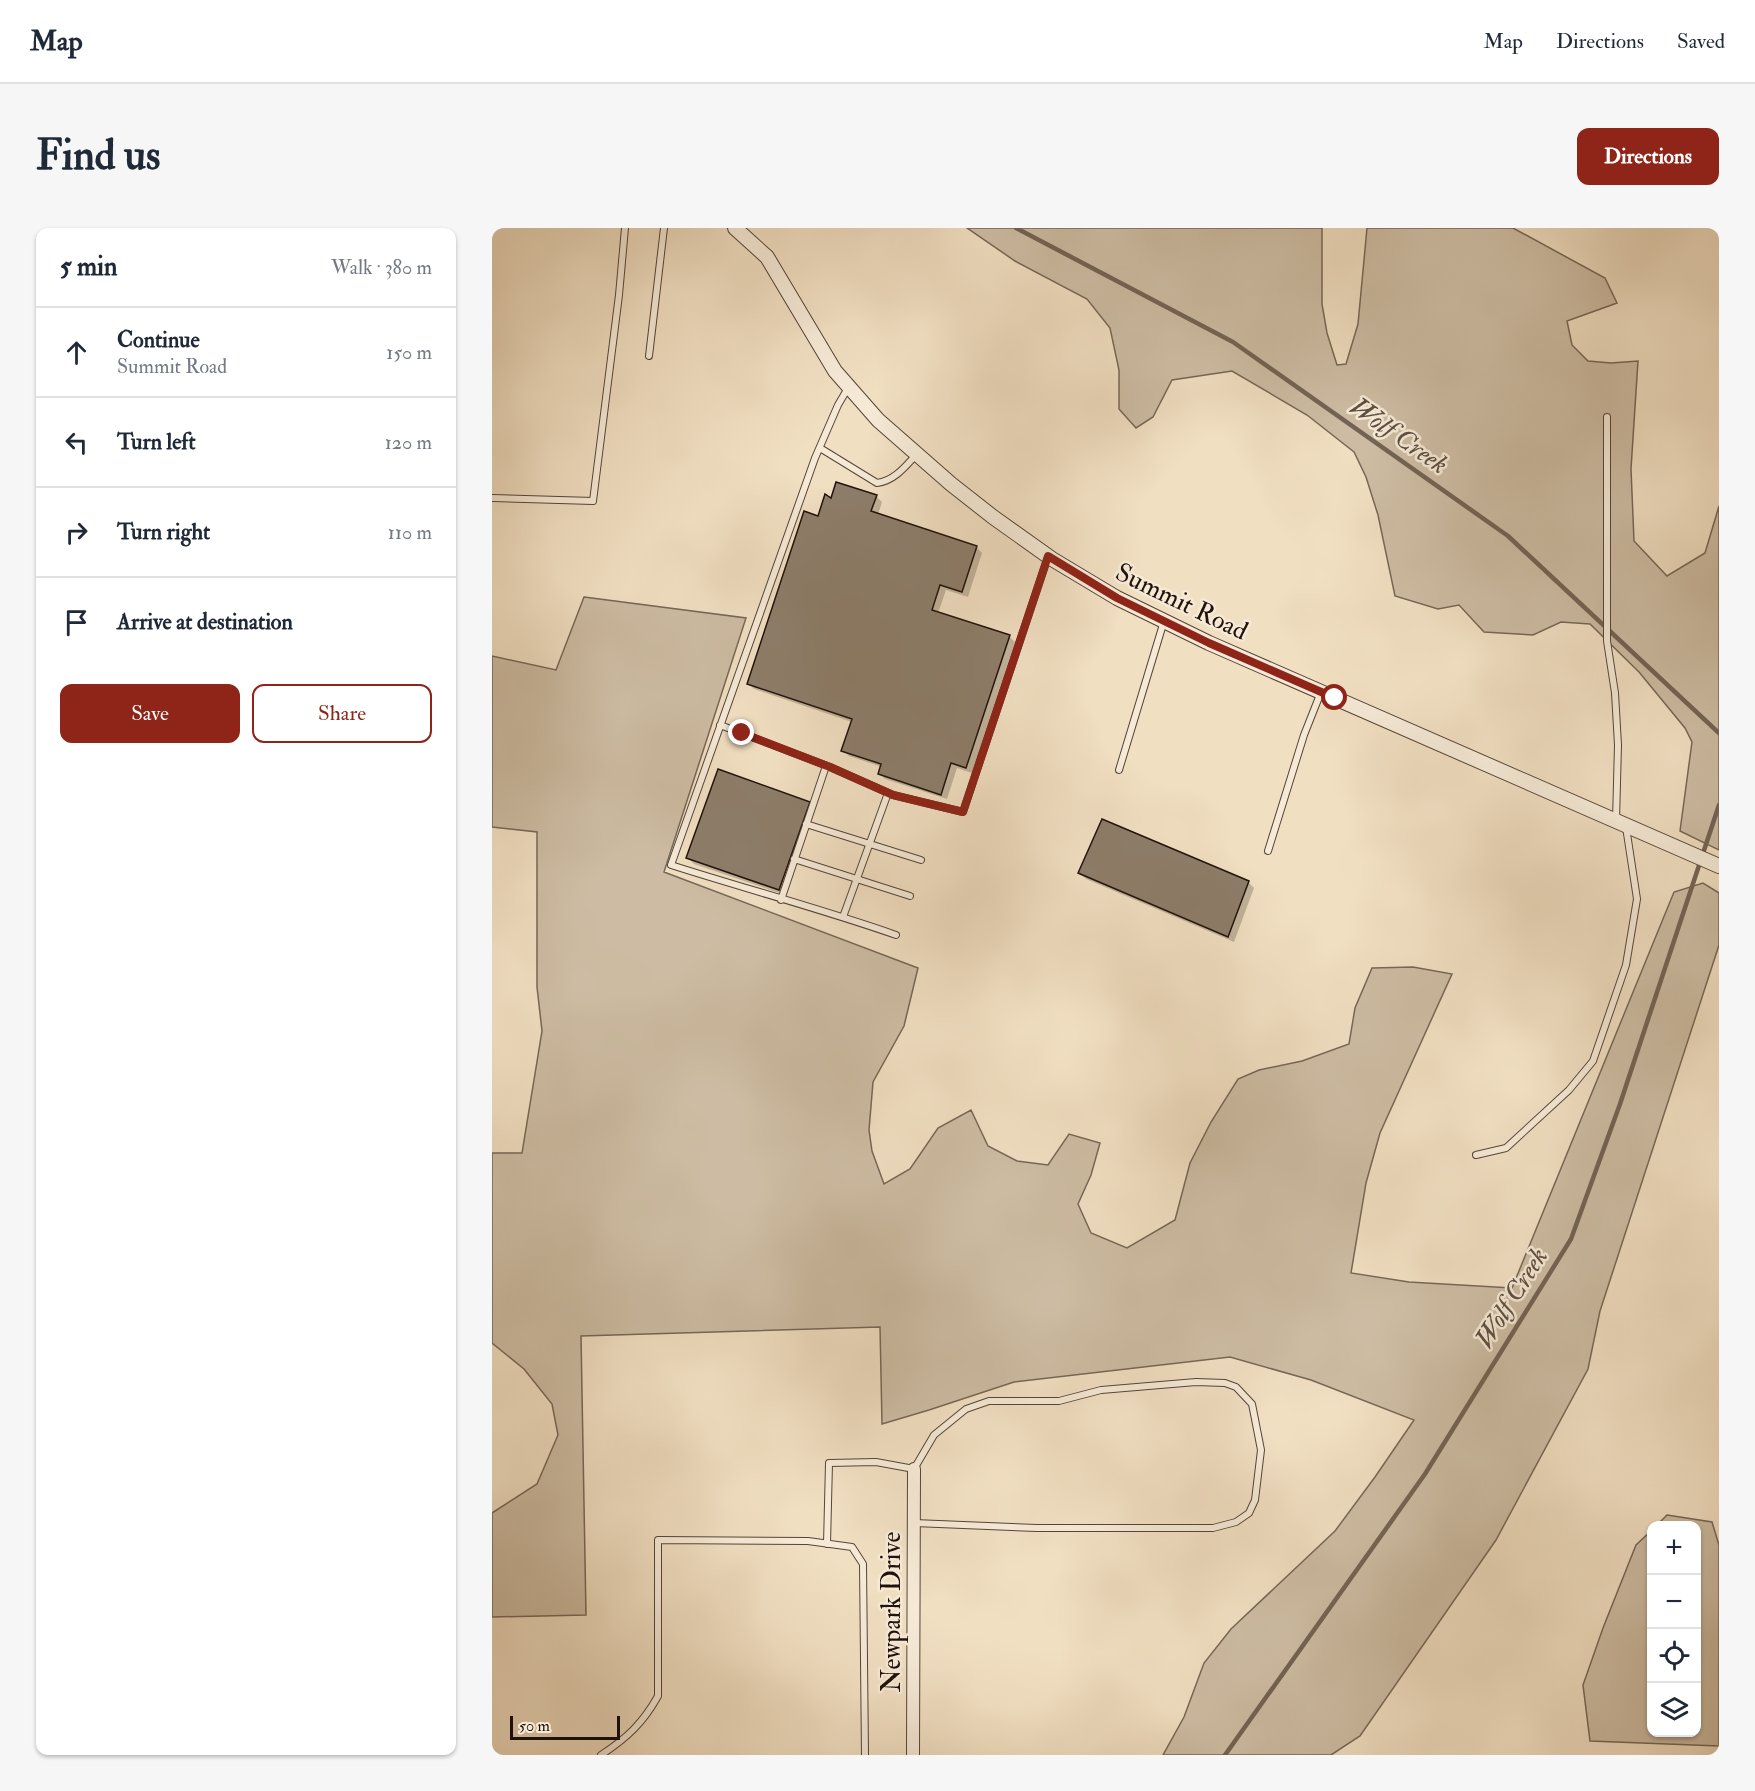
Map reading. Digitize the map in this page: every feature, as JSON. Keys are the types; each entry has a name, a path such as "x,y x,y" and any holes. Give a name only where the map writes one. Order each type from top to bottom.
{"street":[{"name":"Summit Road","path":"735,228 767,257 835,371 878,420 993,518 1048,556 1117,598 1164,621 1719,866"},
{"name":"Newpark Drive","path":"914,1755 915,1469"}],"lane":[{"path":"492,498 593,501 619,295 625,228"},
{"path":"649,356 664,228"},
{"path":"849,388 838,405 820,448 671,865 896,935"},
{"path":"1476,1155 1506,1148 1569,1090 1593,1061 1626,965 1637,899 1621,824 1615,693 1607,640 1607,417"},
{"path":"820,448 877,483 884,482 902,471 916,454"},
{"path":"720,725 826,765 888,793 963,812 1048,556"},
{"path":"1119,770 1164,621"},
{"path":"1268,851 1304,735 1321,692"},
{"path":"781,900 826,765"},
{"path":"843,917 888,793"},
{"path":"806,824 921,860"},
{"path":"794,859 910,896"},
{"path":"827,1544 829,1463 876,1462 915,1469 934,1435 966,1409 989,1401 1059,1401 1101,1390 1196,1382 1225,1383 1236,1387 1252,1404 1261,1450 1256,1500 1249,1513 1236,1522 1213,1528 1037,1528 914,1523"},
{"path":"601,1755 623,1741 646,1716 657,1696 658,1540 808,1541 852,1547 863,1564 865,1755"}],"shaded area":[{"path":"967,228 1322,228 1322,304 1327,333 1337,365 1346,364 1358,324 1367,228 1513,228 1605,278 1617,303 1567,321 1572,345 1588,361 1611,363 1638,361 1631,469 1634,541 1667,576 1705,553 1719,506 1719,850 1680,831 1692,742 1685,728 1639,672 1590,624 1561,622 1533,635 1484,632 1459,605 1438,609 1395,596 1378,515 1366,477 1354,452 1307,415 1232,371 1172,380 1153,417 1136,428 1119,409 1119,370 1110,328 1087,299 1015,261"},
{"path":"584,597 746,618 664,872 918,968 904,1026 873,1082 869,1130 872,1151 884,1184 910,1169 938,1128 971,1110 988,1146 1017,1161 1048,1165 1069,1134 1100,1143 1091,1175 1078,1204 1091,1233 1127,1248 1175,1220 1190,1163 1211,1122 1238,1079 1259,1070 1302,1061 1349,1044 1355,1008 1372,968 1413,967 1452,974 1380,1133 1366,1183 1351,1273 1409,1282 1512,1288 1674,892 1703,883 1719,893 1719,945 1600,1311 1588,1369 1496,1540 1360,1736 1331,1755 1163,1755 1184,1717 1204,1663 1231,1629 1335,1531 1414,1420 1311,1380 1230,1357 1014,1382 882,1424 880,1327 581,1336 586,1615 492,1617 492,1513 537,1484 558,1435 552,1404 524,1369 492,1343 492,1153 522,1153 542,1031 537,987 537,832 492,827 492,656 556,670"},
{"path":"1667,1515 1712,1522 1719,1545 1719,1746 1590,1741 1583,1685 1636,1545 1647,1535 1647,1737 1701,1737 1701,1521 1661,1521"}],"building":[{"path":"836,482 877,495 871,511 977,546 962,592 940,585 932,610 1010,635 966,768 951,763 941,795 878,774 881,764 841,751 852,719 747,684 804,511 818,516 825,494 831,498"},
{"path":"718,769 810,802 779,890 686,858"},
{"path":"1102,819 1249,881 1228,937 1078,873"}],"waterway":[{"name":"Wolf Creek","path":"1016,228 1233,342 1508,536 1719,733"},
{"name":"Wolf Creek","path":"1225,1755 1425,1474 1571,1239 1620,1104 1719,805"}],"route":[{"path":"742,733 830,767 893,795 963,812 1048,556 1117,598 1209,643 1335,698"}]}
